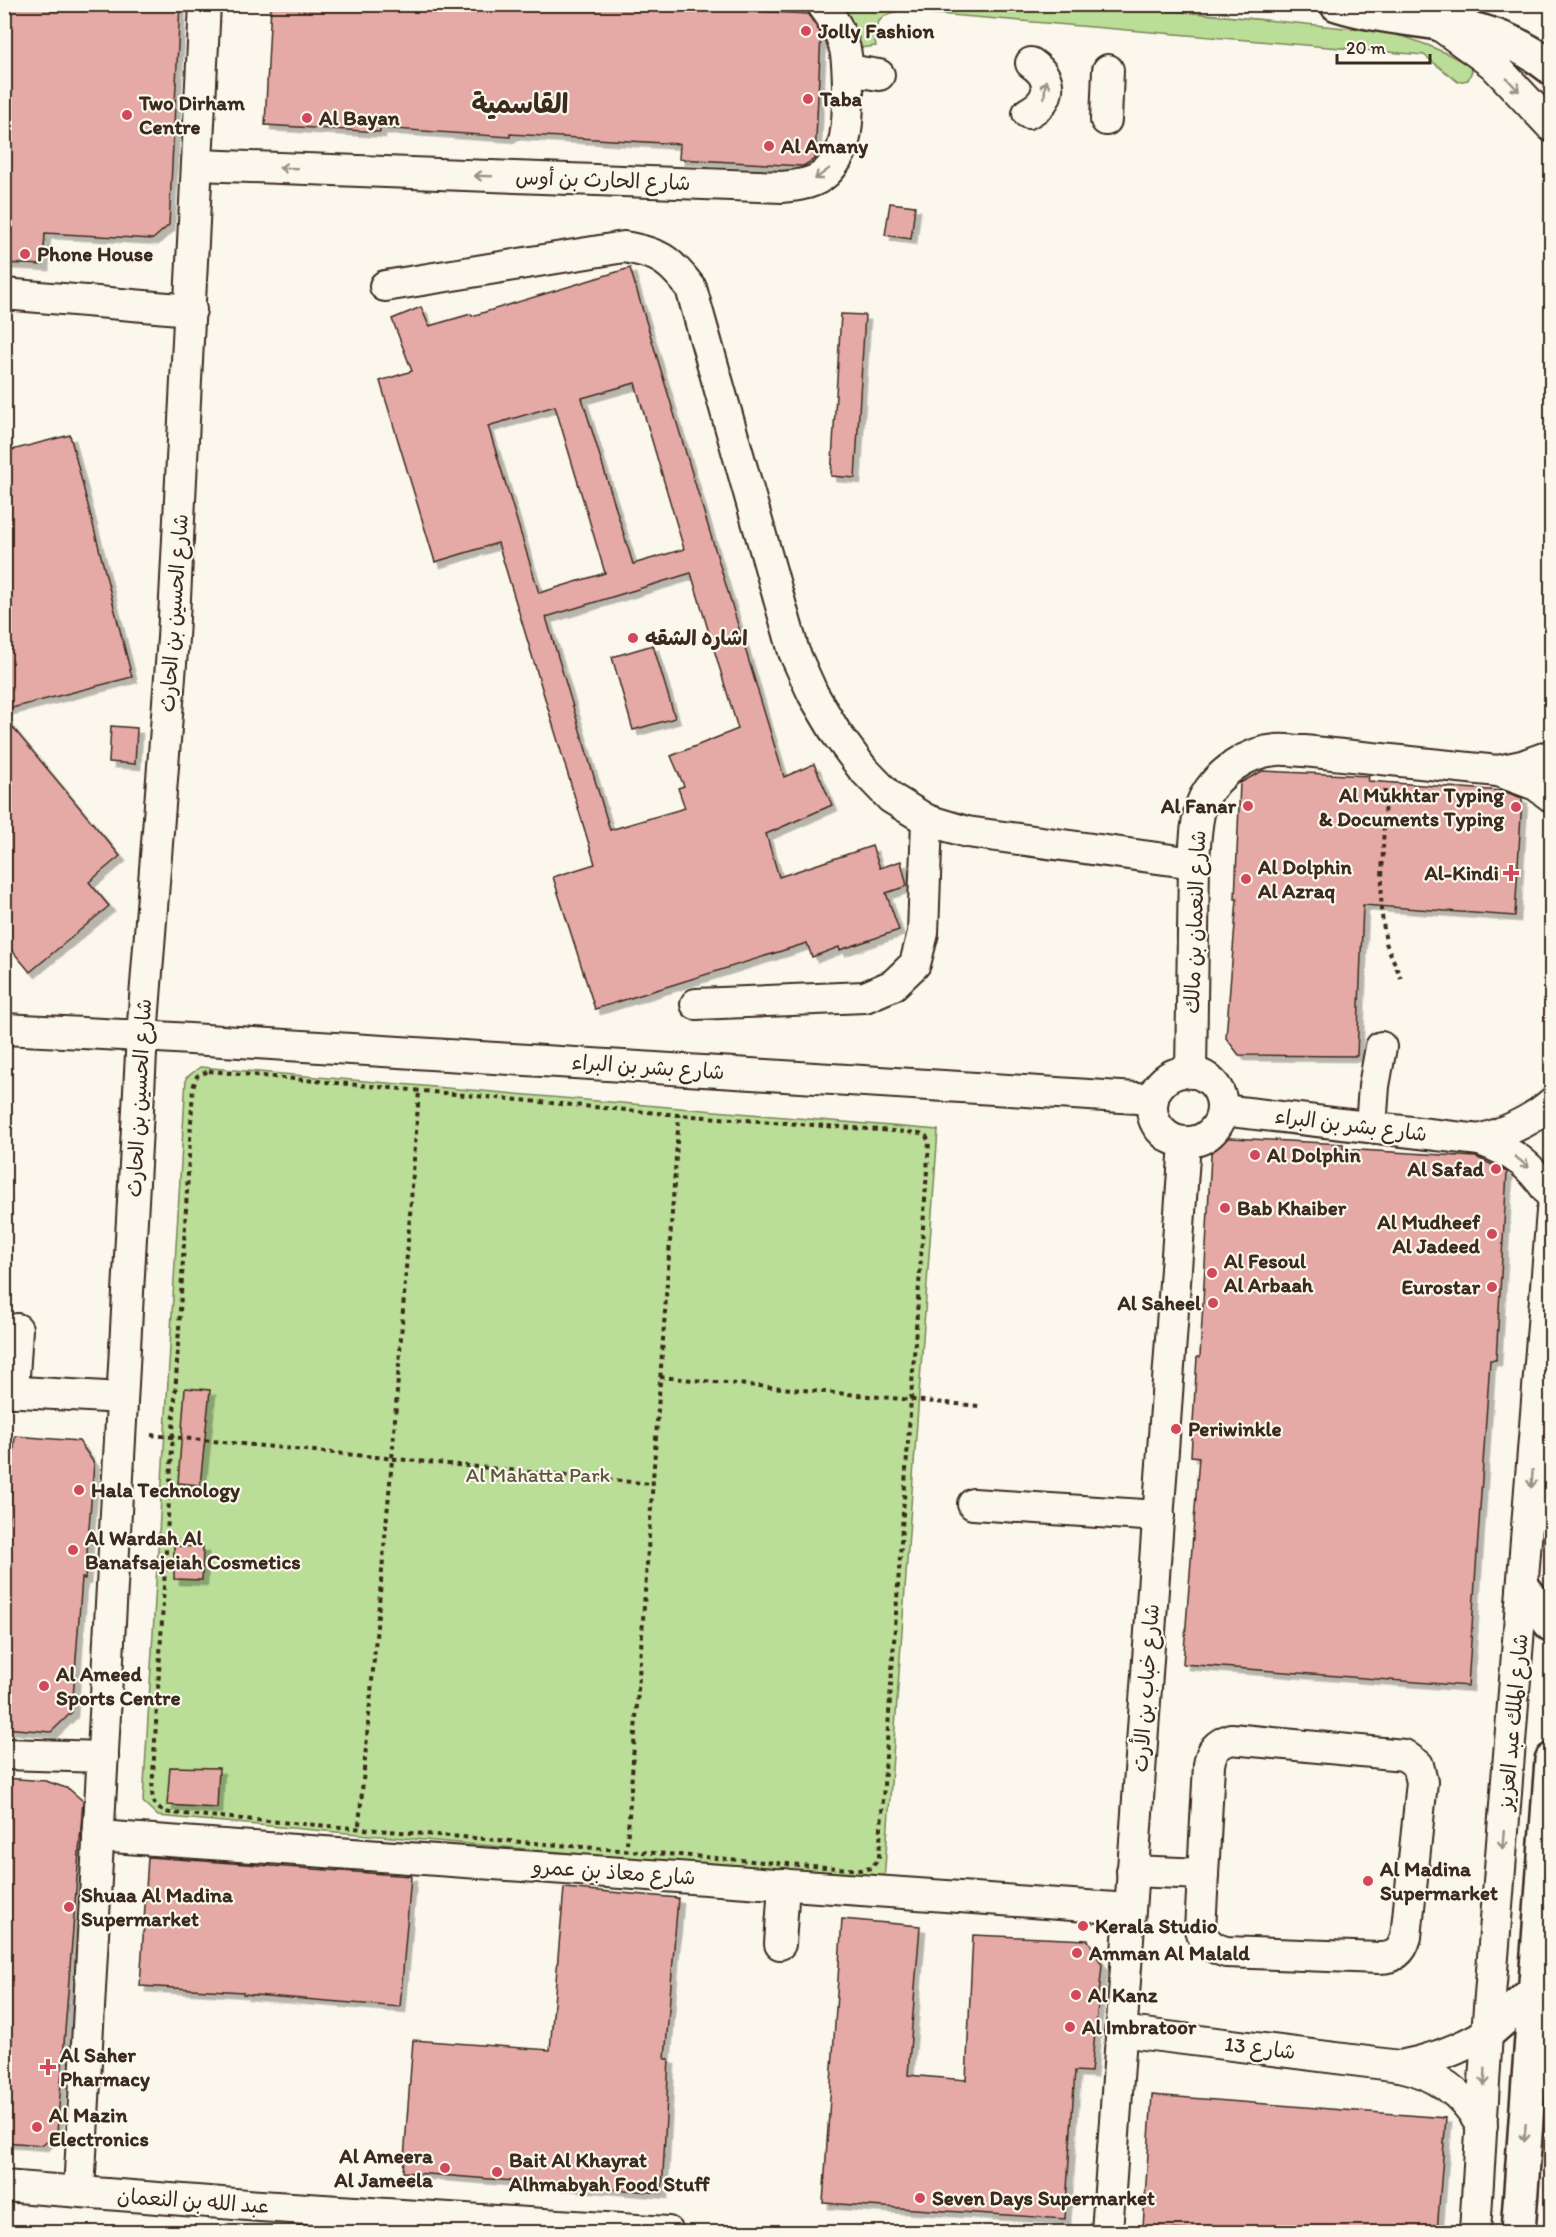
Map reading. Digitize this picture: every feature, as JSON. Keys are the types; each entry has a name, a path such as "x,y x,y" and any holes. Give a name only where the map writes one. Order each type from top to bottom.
{"highway":[{"path":"1337,4 1390,16 1490,33 1528,52 1551,68"},
{"path":"1524,1588 1551,1625"},
{"name":"شارع الملك عبد العزيز","path":"1518,2232 1551,1760"},
{"path":"1487,2033 1534,1992"}],"street":[{"name":"شارع الحسين بن الحارث","path":"79,2192 142,1036 173,638 205,4"},
{"name":"شارع الحارث بن أوس","path":"198,165 783,187 805,185 824,174 838,158 845,136 848,70 845,50 839,32 822,4"},
{"path":"1435,22 1493,63 1551,127"},
{"path":"1028,113 1038,108 1047,89 1046,79 1040,69 1031,63"},
{"path":"848,70 879,75"},
{"path":"1106,120 1108,70"},
{"path":"385,286 624,247 651,252 674,266 691,288 794,652 825,714 862,768 891,798 927,820 967,832 1194,862"},
{"path":"4,294 191,310"},
{"name":"شارع النعمان بن مالك","path":"1191,1072 1194,862 1197,830 1204,799 1222,775 1246,758 1274,750 1498,771 1536,785 1551,797"},
{"name":"شارع النعمان بن مالك","path":"1498,771 1522,766 1551,755"},
{"path":"696,1004 865,997 893,985 915,964 923,933 927,820"},
{"name":"شارع بشر بن البراء","path":"4,1029 1153,1099"},
{"path":"1371,1127 1374,1086 1381,1047"},
{"path":"1191,1072 1210,1081 1217,1089 1222,1110 1218,1123 1210,1134 1199,1141 1185,1143 1173,1140 1156,1124 1152,1112 1153,1099 1158,1088 1167,1079 1178,1073 1191,1072"},
{"name":"شارع بشر بن البراء","path":"1480,1140 1524,1123 1551,1103"},
{"name":"شارع بشر بن البراء","path":"1222,1110 1480,1140 1503,1148 1523,1161 1540,1179 1551,1197"},
{"name":"شارع خباب بن الأرت","path":"1107,2232 1185,1143"},
{"name":"شارع الملك عبد العزيز","path":"1475,2232 1487,2033 1524,1588 1551,1211"},
{"path":"17,1329 9,1391 122,1398"},
{"path":"973,1504 1159,1516"},
{"path":"1231,1739 1404,1755 1418,1765 1422,1773 1406,1937 1404,1946 1397,1954 1389,1958 1226,1952 1214,1949 1205,1941 1200,1930 1203,1874 1209,1765 1215,1748 1222,1742 1231,1739"},
{"path":"4,1754 103,1757"},
{"name":"شارع معاذ بن عمرو","path":"98,1836 1129,1909"},
{"path":"1132,1871 1203,1874"},
{"path":"780,1944 784,1884"},
{"name":"شارع 13","path":"1120,2031 1417,2070 1449,2085 1462,2097 1482,2126"},
{"name":"شارع 13","path":"1400,2066 1423,2062 1445,2054 1487,2033"},
{"name":"عبد الله بن النعمان","path":"4,2186 79,2192 260,2219 668,2232"}],"path":[{"path":"1386,760 1381,909 1386,943 1401,978"},
{"path":"209,1071 418,1091 679,1115 920,1133 926,1136 929,1142 878,1860 871,1868 861,1870 171,1813 160,1810 155,1805 152,1792 193,1088 197,1076 209,1071"},
{"path":"358,1828 392,1460 418,1091"},
{"path":"627,1850 679,1115"},
{"path":"660,1377 979,1406"},
{"path":"120,1431 392,1460 652,1484"}],"green space":[{"path":"843,5 1114,5 1386,32 1439,50 1470,66 1472,71 1468,80 1458,82 1424,55 902,11 888,14 879,21 875,32 876,46 859,48 855,29"},
{"name":"Al Mahatta Park","path":"200,1067 938,1130 884,1881 158,1816 143,1802 186,1078"}],"building":[{"path":"4,4 180,4 169,225 153,239 45,233 43,265 4,263"},
{"path":"271,4 678,4 678,7 808,14 821,34 815,159 803,166 679,159 680,144 510,134 510,137 380,128 380,132 265,125"},
{"path":"890,203 915,206 911,239 885,235"},
{"path":"630,268 784,777 814,764 832,805 766,834 779,877 872,846 880,868 901,861 907,886 886,893 899,930 812,957 807,943 595,1009 553,877 595,864 498,543 435,562 380,381 412,371 392,319 421,307 429,326 471,314 472,316","holes":["635,383 684,549 633,564 582,398","555,406 605,573 539,593 488,426","691,573 738,729 671,756 684,786 678,788 685,808 610,830 546,617"]},
{"path":"841,314 865,315 855,478 831,476"},
{"path":"70,435 132,677 4,710 4,452"},
{"path":"653,645 675,718 633,730 612,657"},
{"path":"4,717 120,856 89,882 109,906 30,972 4,941"},
{"path":"111,726 137,728 135,764 109,762"},
{"path":"1262,771 1369,776 1368,781 1503,791 1522,798 1515,916 1363,905 1357,1056 1239,1055 1226,1038 1237,899 1235,899 1240,783"},
{"path":"1212,1137 1343,1144 1343,1149 1476,1157 1507,1172 1496,1360 1490,1360 1468,1686 1183,1664 1199,1457 1191,1456 1197,1357 1200,1357"},
{"path":"185,1388 210,1390 200,1485 178,1483"},
{"path":"15,1436 79,1441 94,1463 85,1579 82,1578 72,1712 51,1732 4,1728 4,1571"},
{"path":"174,1546 203,1547 202,1580 174,1579"},
{"path":"170,1767 219,1768 217,1808 167,1805"},
{"path":"4,1778 46,1781 69,1789 83,1801 57,2133 43,2145 4,2142"},
{"path":"148,1857 411,1876 400,2007 243,1994 243,1992 140,1986"},
{"path":"564,1888 678,1898 665,2059 669,2059 662,2193 403,2172 413,2040 550,2050"},
{"path":"842,1919 920,1926 908,2075 966,2080 973,1935 1088,1940 1102,1965 1091,2072 1075,2071 1065,2219 823,2203"},
{"path":"1152,2095 1446,2118 1437,2232 1211,2232 1143,2227"}],"place":[{"name":"Jolly Fashion","path":"806,31"},
{"name":"Taba","path":"808,99"},
{"name":"Two Dirham Centre","path":"127,115"},
{"name":"Al Bayan","path":"307,118"},
{"name":"Al Amany","path":"769,146"},
{"name":"Phone House","path":"25,254"},
{"name":"اشاره الشقه","path":"633,638"},
{"name":"Al Fanar","path":"1248,806"},
{"name":"Al Mukhtar Typing & Documents Typing","path":"1516,807"},
{"name":"Al-Kindi","path":"1511,873"},
{"name":"Al Dolphin Al Azraq","path":"1246,879"},
{"name":"Al Dolphin","path":"1255,1155"},
{"name":"Al Safad","path":"1496,1169"},
{"name":"Bab Khaiber","path":"1225,1208"},
{"name":"Al Mudheef Al Jadeed","path":"1492,1234"},
{"name":"Al Fesoul Al Arbaah","path":"1212,1273"},
{"name":"Eurostar","path":"1492,1287"},
{"name":"Al Saheel","path":"1213,1303"},
{"name":"Periwinkle","path":"1176,1429"},
{"name":"Hala Technology","path":"79,1490"},
{"name":"Al Wardah Al Banafsajeiah Cosmetics","path":"73,1550"},
{"name":"Al Ameed Sports Centre","path":"44,1686"},
{"name":"Al Madina Supermarket","path":"1368,1881"},
{"name":"Shuaa Al Madina Supermarket","path":"69,1907"},
{"name":"Kerala Studio","path":"1083,1926"},
{"name":"Amman Al Malald","path":"1077,1953"},
{"name":"Al Kanz","path":"1076,1995"},
{"name":"Al Imbratoor","path":"1070,2027"},
{"name":"Al Saher Pharmacy","path":"48,2067"},
{"name":"Al Mazin Electronics","path":"37,2127"},
{"name":"Al Ameera Al Jameela","path":"445,2168"},
{"name":"Bait Al Khayrat Alhmabyah Food Stuff","path":"497,2172"},
{"name":"Seven Days Supermarket","path":"920,2198"}],"district":[{"name":"القاسمية","path":"520,104"}]}
